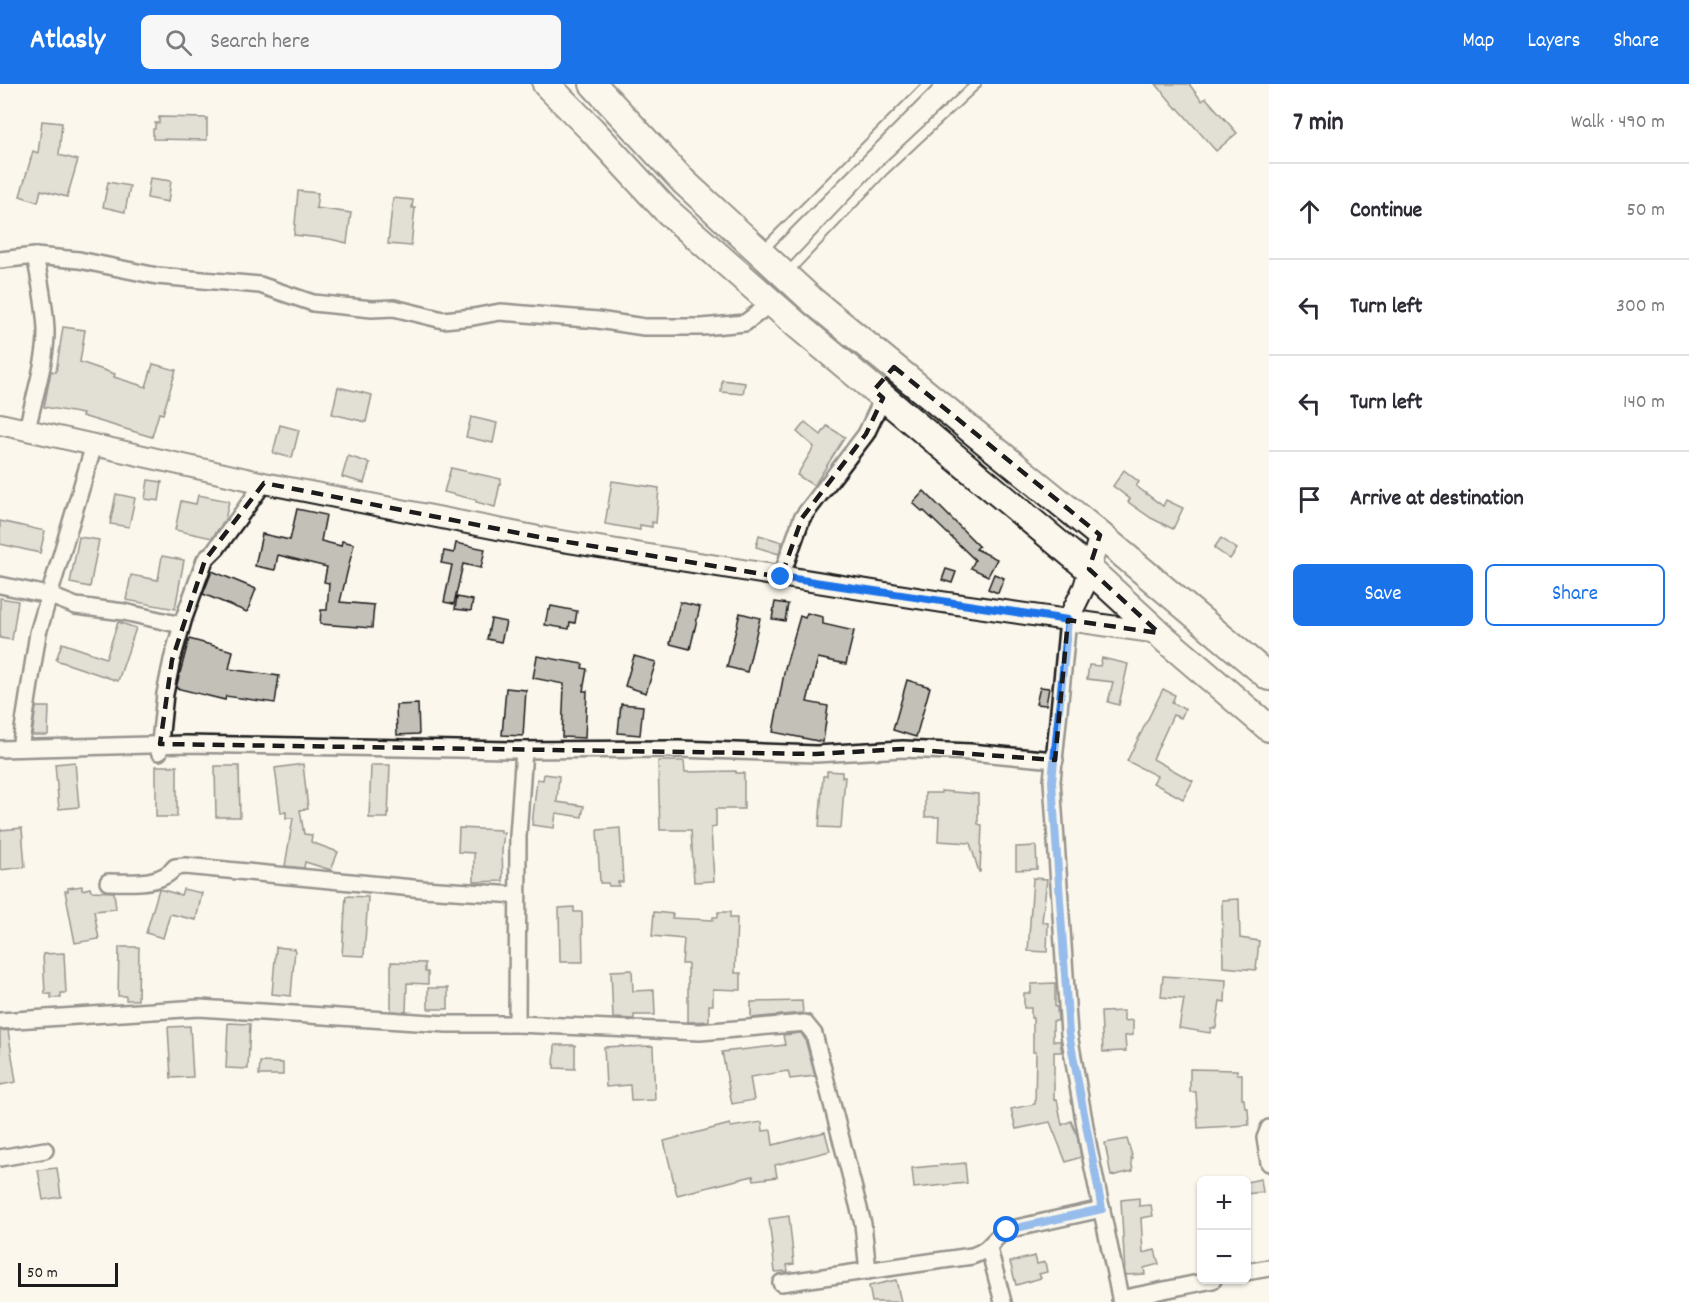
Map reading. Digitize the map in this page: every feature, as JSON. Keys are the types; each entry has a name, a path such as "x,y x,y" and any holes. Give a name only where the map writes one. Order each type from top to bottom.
{"highway":[{"path":"546,84 665,209 878,394 1089,569 1269,728"},
{"path":"593,84 684,182 785,275 1269,677"},
{"path":"591,129 617,110"},
{"path":"878,394 894,367"}],"street":[{"path":"27,430 46,330 35,256"},
{"path":"0,260 35,256 79,260 157,276 261,285 313,303 372,309 394,308 443,320 500,312 598,320 644,327 702,327 745,323 771,303"},
{"path":"781,577 802,518 866,434 878,394"},
{"path":"0,424 264,483 560,541 781,577 1159,633"},
{"path":"20,748 38,633 94,445"},
{"path":"159,752 165,694 181,625 205,560 217,548 264,483"},
{"path":"1100,535 1084,587 1068,620 1052,781 1069,1034 1121,1300 1197,1283"},
{"path":"0,585 48,595 76,606 124,612 181,625"},
{"path":"0,749 186,744 524,750 679,749 816,754 903,749 970,752 1054,760"},
{"path":"517,1024 518,836 524,750"},
{"path":"108,882 155,880 171,873 175,867 185,866 423,889 517,895"},
{"path":"0,1021 199,1008 447,1024 517,1024 700,1032 805,1023 814,1034 863,1224 868,1271"},
{"path":"1269,1128 1265,1138 1269,1163"},
{"path":"0,1158 45,1150"},
{"path":"781,1283 972,1256 989,1249 1001,1233 1007,1230 1102,1209"},
{"path":"989,1249 1003,1302"},
{"path":"1251,1271 1269,1268"}],"lane":[{"path":"760,252 928,84"},
{"path":"785,275 884,170 976,84"}],"highlighted area":[{"path":"894,367 1100,535 1089,569 1159,633 1068,620 1055,760 903,749 816,754 160,744 172,660 205,560 264,483 549,539 781,577 802,518 866,434 883,398 874,390"}],"building":[{"path":"1156,84 1189,84 1202,101 1206,98 1237,133 1216,151"},
{"path":"159,117 207,118 207,140 153,139 153,129 155,129 155,123 159,123"},
{"path":"42,121 62,123 59,155 78,160 67,197 41,190 38,202 20,196 33,151 38,153"},
{"path":"150,178 171,181 168,202 147,198"},
{"path":"108,182 130,186 125,212 103,207"},
{"path":"298,191 318,193 316,208 351,213 347,243 294,235"},
{"path":"393,198 413,200 412,208 415,208 411,246 388,244"},
{"path":"63,327 85,330 80,362 115,374 114,377 146,387 153,364 176,370 163,414 159,413 152,437 82,416 83,414 44,407 51,371 56,372"},
{"path":"722,380 745,383 743,394 721,392"},
{"path":"338,387 372,395 366,422 332,414"},
{"path":"471,417 497,423 493,443 466,437"},
{"path":"805,422 821,435 827,426 845,437 814,486 797,475 814,447 797,432"},
{"path":"280,425 299,430 292,458 273,453"},
{"path":"348,456 370,463 364,483 342,477"},
{"path":"451,468 501,479 495,507 444,492"},
{"path":"1124,470 1139,482 1136,486 1163,506 1166,500 1183,508 1173,529 1151,518 1128,502 1130,499 1113,486"},
{"path":"148,480 162,482 159,501 145,499"},
{"path":"612,481 659,488 656,523 652,522 652,527 640,525 640,530 605,524"},
{"path":"924,491 979,546 976,549 997,559 988,576 971,568 975,560 913,503"},
{"path":"116,494 135,498 129,527 110,524"},
{"path":"198,495 229,501 225,520 212,538 175,530 181,501 196,504"},
{"path":"297,509 326,515 321,541 341,546 342,541 354,544 340,602 374,605 372,628 320,624 321,610 327,610 329,583 324,582 327,567 278,555 275,570 255,566 262,534 290,540"},
{"path":"0,521 45,531 40,553 0,544"},
{"path":"759,535 782,542 779,554 756,547"},
{"path":"79,537 99,540 90,587 70,583"},
{"path":"1221,538 1237,549 1230,559 1214,548"},
{"path":"456,543 485,549 481,568 463,564 454,604 444,602 452,565 441,563 444,551 454,553"},
{"path":"162,556 184,560 175,609 126,600 131,575 158,580"},
{"path":"946,569 956,572 952,583 942,580"},
{"path":"212,571 256,589 247,612 203,594"},
{"path":"994,574 1004,578 998,593 988,589"},
{"path":"457,597 473,600 471,611 455,609"},
{"path":"0,598 18,601 12,640 0,638"},
{"path":"680,602 700,607 690,649 670,644"},
{"path":"775,602 788,604 785,621 772,619"},
{"path":"551,606 577,611 575,623 570,622 569,629 545,625"},
{"path":"740,613 760,618 747,672 727,667"},
{"path":"807,613 823,617 823,624 854,631 846,664 818,658 807,702 828,706 823,742 773,732 785,668 800,616 805,618"},
{"path":"491,619 506,622 501,642 487,639"},
{"path":"118,622 136,628 118,681 56,660 62,643 106,658"},
{"path":"189,639 233,651 229,669 279,676 275,703 226,696 225,700 176,688"},
{"path":"537,656 583,664 582,668 587,669 583,691 587,691 585,738 562,737 564,684 533,678"},
{"path":"634,656 656,662 646,693 625,686"},
{"path":"1102,658 1128,664 1119,705 1108,702 1113,682 1087,679 1089,665 1100,666"},
{"path":"907,680 930,687 916,737 893,730"},
{"path":"1040,687 1049,688 1046,705 1036,704"},
{"path":"506,688 526,690 523,736 502,735"},
{"path":"1163,689 1175,695 1172,703 1185,709 1181,718 1173,715 1153,759 1193,781 1183,799 1153,783 1157,776 1127,761"},
{"path":"418,704 419,734 397,735 396,705"},
{"path":"621,704 643,706 640,735 618,733"},
{"path":"36,707 49,707 48,735 32,735"},
{"path":"658,761 684,761 685,772 736,771 736,773 744,773 744,809 716,809 716,827 711,828 714,881 694,882 691,830 660,830"},
{"path":"75,762 79,807 59,809 55,764"},
{"path":"303,764 308,809 300,810 304,834 312,835 311,842 338,852 331,870 305,862 304,868 285,866 293,818 286,818 286,812 281,813 275,768"},
{"path":"371,765 390,765 388,818 369,818"},
{"path":"156,766 177,766 177,817 156,817"},
{"path":"215,766 239,766 240,817 216,817"},
{"path":"827,771 842,772 842,777 845,777 841,828 819,827 823,776 827,776"},
{"path":"544,774 559,776 557,802 584,806 582,817 556,813 554,828 532,825 537,779 543,780"},
{"path":"941,791 978,794 978,824 982,825 980,872 970,843 938,841 939,817 925,817 925,793 941,793"},
{"path":"22,828 25,867 0,870 0,830"},
{"path":"459,828 501,830 501,833 504,833 503,881 474,882 474,853 458,852"},
{"path":"620,828 623,882 618,882 619,886 609,886 608,883 600,883 597,830"},
{"path":"1036,846 1037,869 1016,870 1016,847"},
{"path":"1033,878 1047,879 1042,922 1048,923 1047,952 1028,951"},
{"path":"82,886 82,890 90,888 91,891 114,892 116,909 94,911 99,939 75,943 65,891 68,891 68,888"},
{"path":"159,889 181,895 183,889 202,893 196,920 170,914 163,938 146,933"},
{"path":"346,896 368,897 364,956 342,955"},
{"path":"1239,899 1240,938 1259,941 1256,970 1223,967 1222,900"},
{"path":"574,907 574,912 582,912 583,962 560,962 559,908"},
{"path":"654,912 673,914 672,918 713,920 713,917 718,917 718,912 730,912 730,918 737,918 735,973 741,973 741,990 713,989 713,1005 709,1005 709,1021 688,1022 688,964 682,964 684,939 652,936"},
{"path":"119,947 139,947 138,1000 126,1000 126,996 118,996"},
{"path":"276,947 295,949 291,996 272,994"},
{"path":"64,953 66,993 61,993 61,998 51,998 51,994 45,994 43,954"},
{"path":"391,962 425,963 425,972 428,972 428,984 407,983 406,1012 391,1011"},
{"path":"632,970 633,991 654,990 655,1015 634,1015 634,1019 613,1018 611,971"},
{"path":"1163,976 1226,980 1225,1002 1220,1001 1216,1028 1211,1028 1210,1033 1179,1028 1184,999 1161,997"},
{"path":"1055,983 1055,1007 1057,1007 1058,1021 1053,1021 1053,1041 1060,1041 1062,1052 1054,1052 1054,1100 1057,1099 1062,1125 1071,1121 1077,1135 1081,1157 1066,1162 1050,1122 1016,1129 1011,1109 1035,1104 1036,1052 1033,1052 1033,1018 1031,1018 1031,1008 1024,1008 1024,993 1031,993 1031,984"},
{"path":"428,988 448,988 448,1009 428,1009"},
{"path":"802,1001 803,1013 751,1018 751,1002"},
{"path":"1124,1011 1124,1021 1133,1020 1133,1035 1125,1036 1126,1051 1103,1052 1101,1012"},
{"path":"228,1023 250,1024 248,1069 226,1068"},
{"path":"190,1026 193,1077 171,1078 168,1027"},
{"path":"8,1030 16,1082 0,1085 0,1031"},
{"path":"801,1033 805,1039 815,1076 790,1079 788,1071 750,1077 754,1100 732,1104 722,1052 785,1045 783,1035"},
{"path":"555,1045 575,1045 575,1069 554,1068"},
{"path":"653,1046 655,1100 631,1101 630,1085 606,1087 604,1047"},
{"path":"260,1062 283,1063 283,1075 259,1075"},
{"path":"1190,1069 1237,1070 1237,1074 1242,1074 1242,1099 1244,1099 1245,1108 1248,1108 1249,1125 1198,1128 1196,1092 1190,1092"},
{"path":"762,1122 763,1131 771,1130 773,1145 825,1132 830,1151 775,1165 777,1177 754,1180 753,1176 677,1195 664,1141 730,1124 731,1127"},
{"path":"1127,1139 1133,1159 1131,1159 1133,1171 1111,1176 1105,1143"},
{"path":"965,1163 967,1183 914,1188 912,1168"},
{"path":"57,1168 61,1197 43,1200 38,1170"},
{"path":"1261,1179 1263,1192 1251,1193 1251,1181"},
{"path":"1139,1198 1139,1206 1151,1205 1153,1216 1141,1218 1143,1253 1155,1250 1159,1264 1144,1268 1145,1274 1125,1275 1121,1200"},
{"path":"789,1216 794,1264 787,1265 788,1271 775,1272 769,1219"},
{"path":"1035,1256 1037,1264 1045,1262 1047,1272 1039,1274 1041,1278 1016,1285 1010,1262"},
{"path":"896,1280 901,1302 872,1302 869,1286"}],"route":[{"path":"781,577 1068,620 1052,781 1069,1034 1102,1209 1007,1230"}]}
